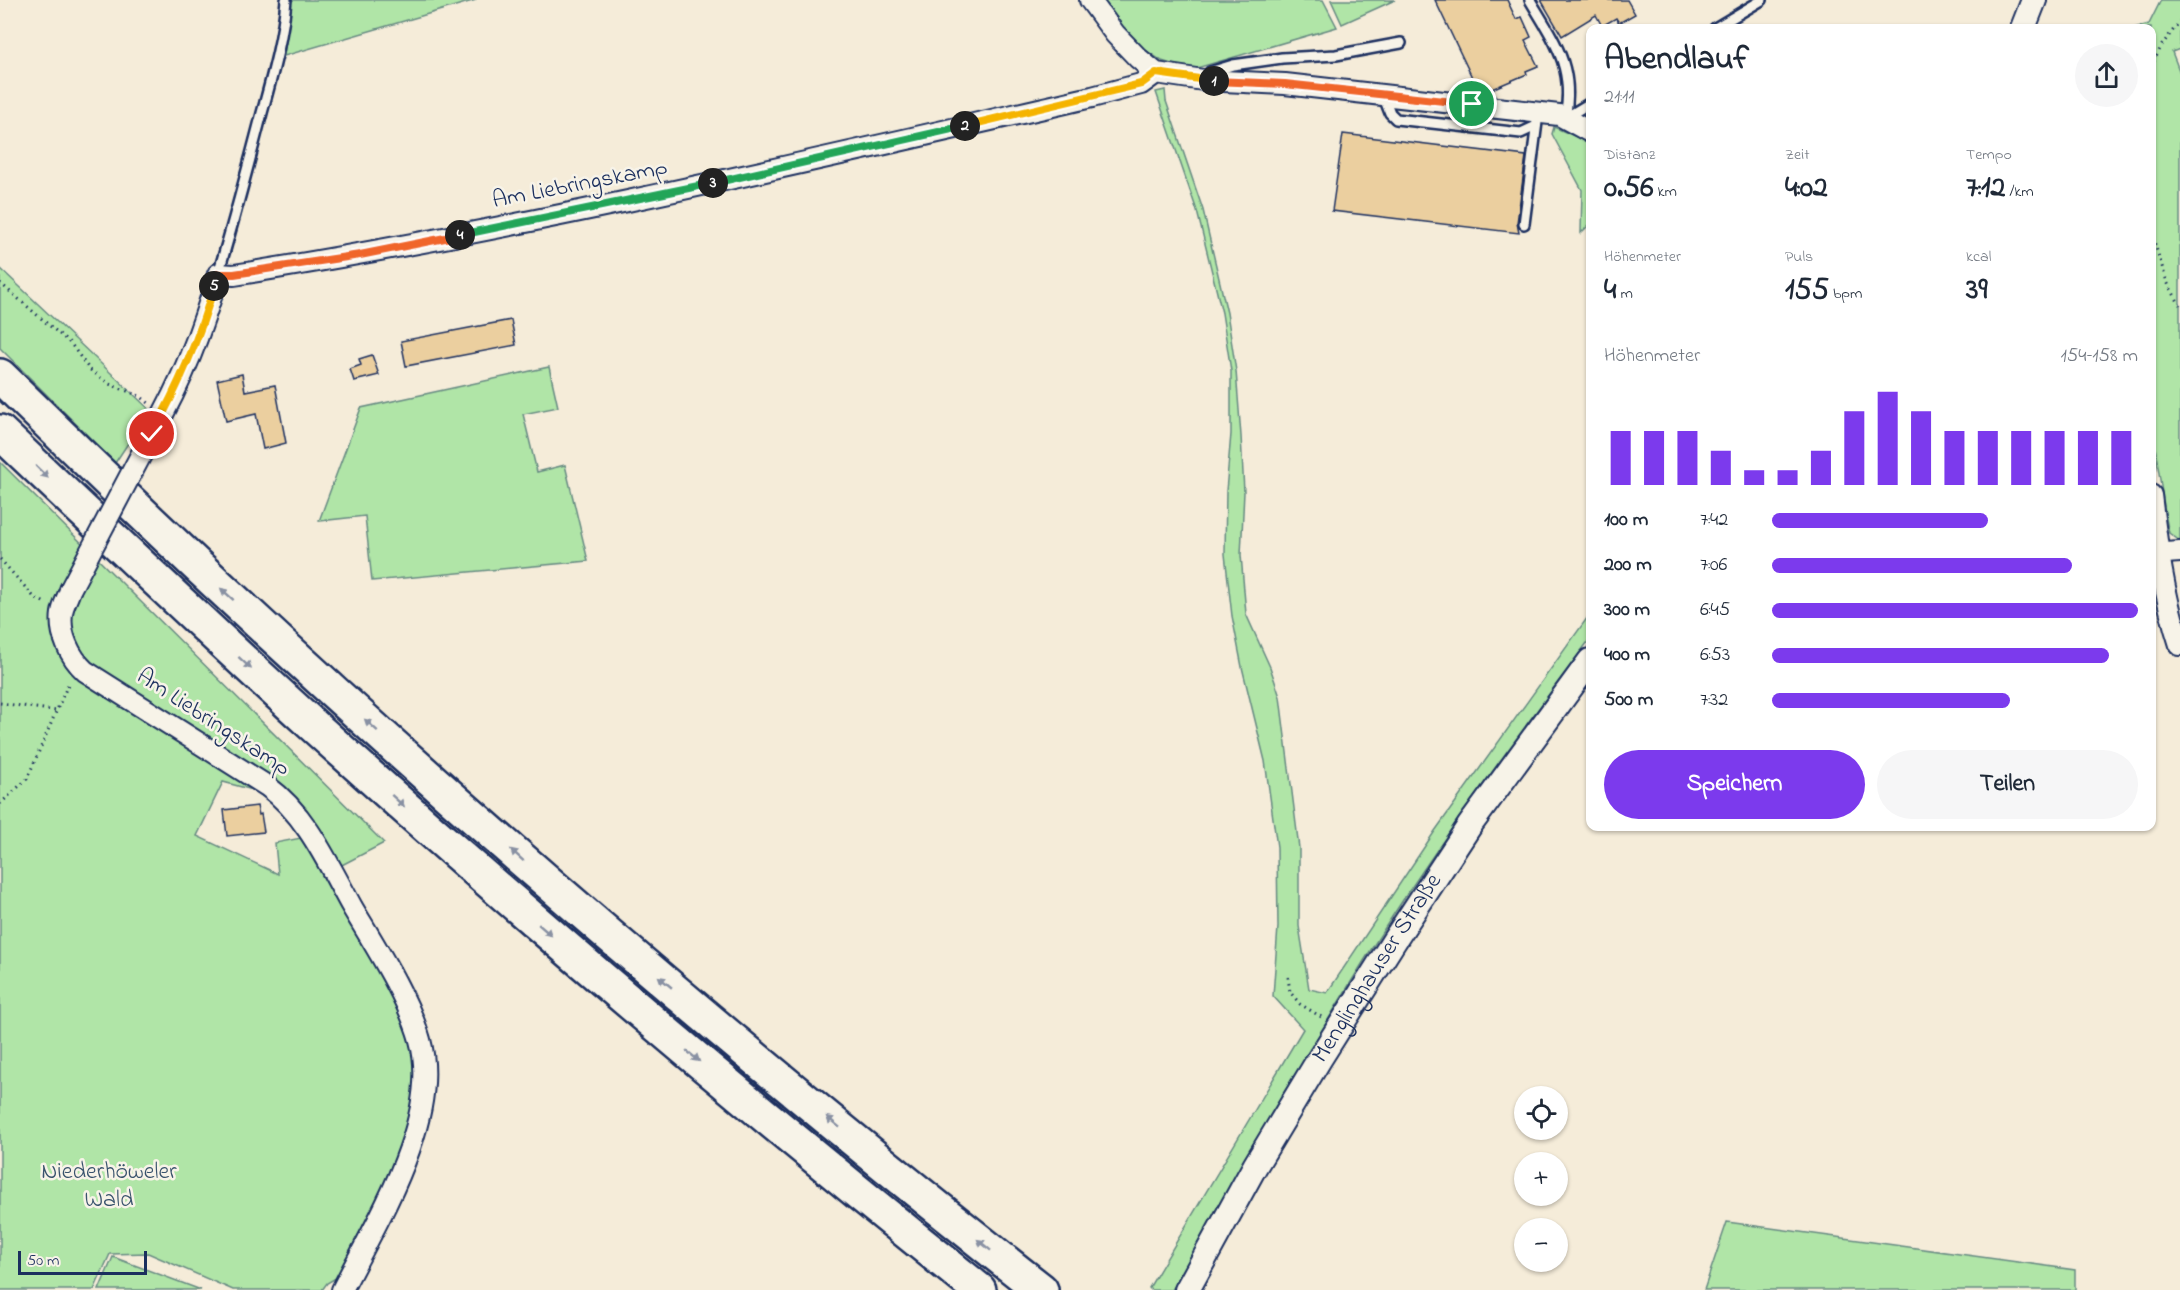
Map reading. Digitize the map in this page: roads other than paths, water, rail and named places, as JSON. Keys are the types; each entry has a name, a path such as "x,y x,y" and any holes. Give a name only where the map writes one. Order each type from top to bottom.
{"highway":[{"path":"0,376 199,568 537,874 818,1110 1041,1290"},
{"path":"0,432 171,595 316,728 544,930 824,1166 979,1290"},
{"path":"824,1166 950,1290"}],"street":[{"path":"1090,0 1115,34 1156,73 1203,80 1270,83 1383,94 1537,120 1559,115 1586,130"},
{"path":"2025,24 2034,0"},
{"name":"Am Liebringskamp","path":"342,1290 404,1165 416,1130 424,1093 424,1070 422,1047 414,1023 378,951 330,866 306,826 290,805 267,786 85,671 77,663 62,630 62,613 70,590 191,357 218,274 234,274 360,255 691,188 1092,97 1141,84 1156,73"},
{"path":"2156,554 2180,552"},
{"path":"2156,561 2180,645"},
{"name":"Menglinghauser Straße","path":"1186,1290 1255,1166 1340,1026 1470,825 1586,666"}],"lane":[{"name":"Am Liebringskamp","path":"218,274 266,96 281,35 286,0"},
{"path":"1530,0 1553,37 1564,64 1569,97 1565,118"},
{"path":"1722,24 1762,0"},
{"path":"1203,80 1210,72 1233,65 1336,55 1401,43"},
{"path":"1270,60 1270,83"},
{"path":"1565,118 1586,105"},
{"path":"1524,224 1537,120"}],"park label":[{"name":"Niederhöweler Wald","path":"109,1186"}]}
